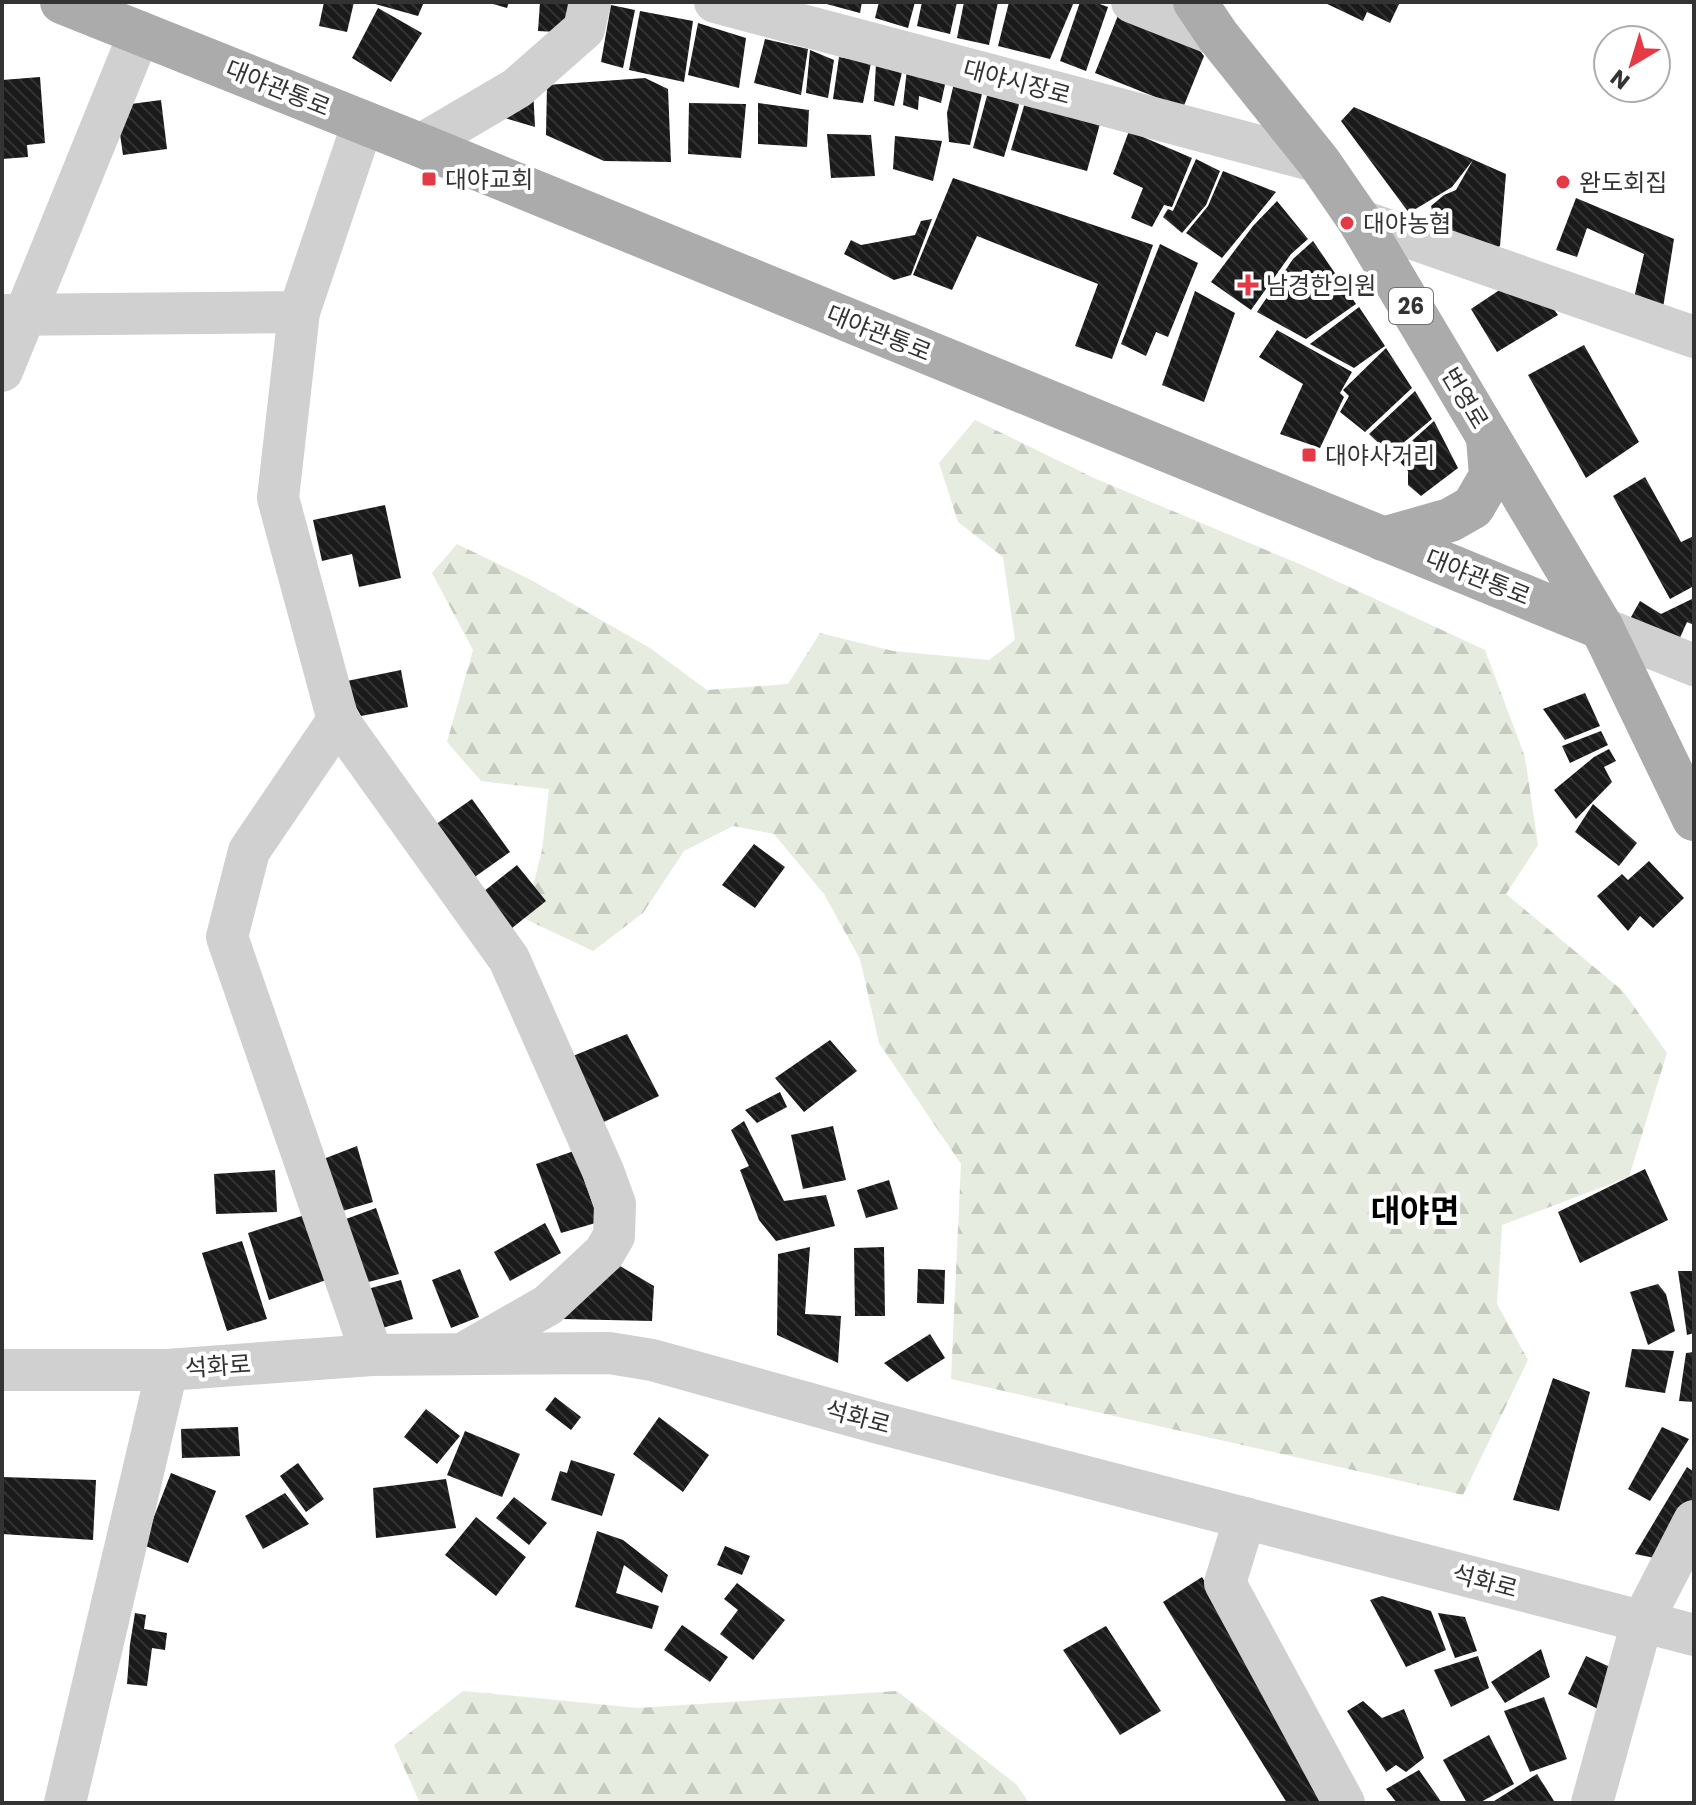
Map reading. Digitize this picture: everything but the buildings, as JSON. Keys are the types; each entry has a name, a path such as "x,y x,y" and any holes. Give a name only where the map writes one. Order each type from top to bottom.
{"main road":[{"name":"대야관통로","path":"62,2 1602,628"},
{"name":"번영로","path":"1206,19 1319,162 1359,220 1602,628 1694,819"},
{"path":"1383,539 1450,520 1473,507 1491,476 1488,437"}],"street":[{"path":"420,145 517,88 584,29 590,2"},
{"name":"대야시장로","path":"715,2 1319,162"},
{"path":"1132,2 1206,19"},
{"path":"2,371 13,315 140,32"},
{"path":"363,123 299,312 278,498 338,720 509,959 615,1204 614,1236 604,1253 548,1305 462,1355"},
{"path":"1359,220 1694,337"},
{"path":"13,315 299,312"},
{"name":"대야관통로","path":"1602,628 1694,665"},
{"path":"338,720 249,851 227,937 372,1355"},
{"name":"석화로","path":"2,1370 167,1370 372,1355 609,1353 652,1360 875,1422 1694,1635"},
{"path":"65,1803 167,1370"},
{"path":"1245,1518 1225,1583 1344,1803"},
{"path":"1592,1803 1642,1622 1694,1521"}],"green space":[{"path":"975,420 1096,479 1302,565 1485,650 1525,757 1538,845 1506,894 1623,991 1667,1053 1629,1177 1502,1225 1497,1304 1528,1360 1463,1495 951,1379 961,1164 879,1043 860,959 824,894 774,834 733,826 684,851 643,913 593,951 525,919 542,850 549,789 481,781 447,742 473,650 432,573 457,544 531,580 650,648 707,690 788,684 820,633 893,651 989,660 1015,640 1003,557 958,522 939,463"},
{"path":"463,1691 638,1708 897,1691 1017,1785 1029,1803 420,1803 394,1745"}],"place":[{"name":"대야교회","path":"429,179"},
{"name":"완도회집","path":"1563,182"},
{"name":"대야농협","path":"1347,223"},
{"name":"남경한의원","path":"1248,285"},
{"name":"대야사거리","path":"1309,455"}],"district":[{"name":"대야면","path":"1415,1210"}]}
